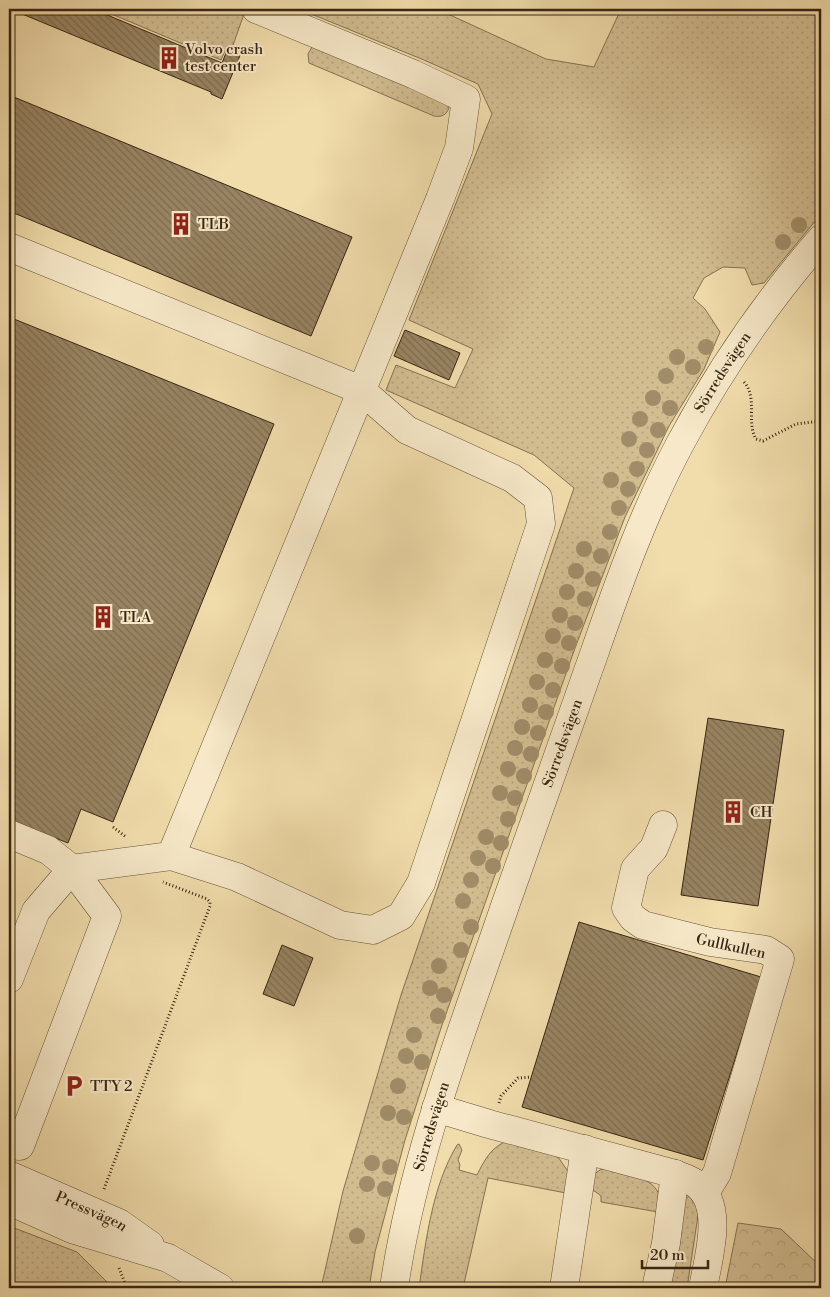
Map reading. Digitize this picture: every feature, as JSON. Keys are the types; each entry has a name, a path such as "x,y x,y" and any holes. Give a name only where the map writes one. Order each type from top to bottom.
{"street":[{"path":"160,858 360,390 449,173 459,148 466,99 413,74 256,9"},
{"name":"Sörredsvägen","path":"394,1288 411,1198 436,1108 555,761 618,585 649,509 681,441 724,368 768,304 821,239"},
{"path":"9,247 360,390 407,430 512,478 538,498 541,524 421,883 401,916 373,930 340,926 237,877 160,858 72,869 36,911 9,979"},
{"name":"Gullkullen","path":"663,825 654,848 635,869 626,908 632,918 642,925 710,942 766,950 780,959 717,1173 705,1193"},
{"path":"9,834 48,850 72,869 107,916 20,1146 9,1145"},
{"path":"436,1108 675,1174 696,1184 705,1193 712,1208 713,1226 703,1288"},
{"path":"564,1288 585,1149"},
{"path":"656,1288 666,1243 675,1174"},
{"name":"Pressvägen","path":"9,1176 120,1223 168,1258 220,1288"},
{"name":"Pressvägen","path":"9,1201 72,1229 168,1258"}],"path":[{"path":"740,378 748,387 752,428 756,439 763,441 796,424 821,421"},
{"path":"102,1193 210,906 210,902 206,899 163,882 160,858 134,843 113,827"},
{"path":"489,1124 502,1096 518,1078 531,1077"}],"green space":[{"path":"102,9 232,9 244,14 232,48 227,46 221,60"},
{"path":"299,9 437,9 546,59 594,67 621,9 821,9 821,214 764,283 752,285 745,268 723,267 704,278 693,298 705,309 720,332 704,369 669,426 625,517 575,648 441,1028 405,1140 375,1252 369,1288 321,1288 343,1191 401,995 574,488 534,455 386,390 396,365 455,388 473,349 409,320 492,114 478,84"},
{"path":"313,45 446,101 449,108 448,111 443,115 434,116 309,63 308,54"},
{"path":"509,1140 556,1154 569,1173 566,1193 488,1178 463,1288 419,1288 431,1214 448,1161 457,1145 459,1144 462,1150 458,1160 459,1170 477,1175 493,1150"},
{"path":"605,1168 637,1177 652,1184 659,1196 658,1212 601,1202 601,1196 590,1189 594,1176 598,1171"},
{"path":"687,1194 699,1209 687,1288 666,1288 683,1196"},
{"path":"738,1223 781,1229 821,1267 821,1288 725,1288"},
{"path":"9,1226 77,1252 113,1288 9,1288"}],"building":[{"name":"Volvo crash test center","path":"10,9 93,9 222,63 228,48 241,53 222,99 211,94 211,92"},
{"name":"TLB","path":"9,95 352,237 311,336 9,211"},
{"name":"TLA","path":"9,317 274,424 113,822 81,809 68,843 9,820"},
{"path":"405,330 460,353 449,380 394,356"},
{"name":"CH","path":"708,718 784,730 758,906 681,895"},
{"path":"579,922 761,977 703,1160 522,1107"},
{"path":"282,945 313,958 294,1006 263,994"}],"place":[{"name":"Volvo crash test center","path":"169,58"},
{"name":"TLB","path":"181,224"},
{"name":"TLA","path":"103,617"},
{"name":"CH","path":"733,812"},
{"name":"TTY 2","path":"74,1086"}]}
